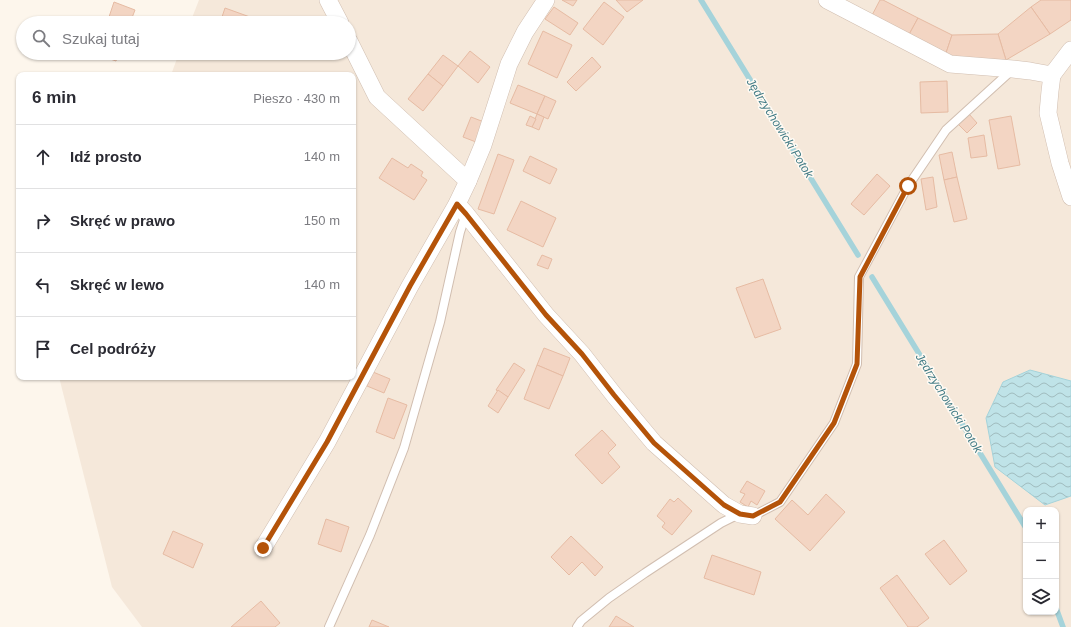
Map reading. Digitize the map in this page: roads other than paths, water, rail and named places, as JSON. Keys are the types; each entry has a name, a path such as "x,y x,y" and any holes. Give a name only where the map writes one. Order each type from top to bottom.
{"street":[{"path":"328,0 336,16"},
{"path":"263,548 327,442 410,286 462,209 468,181 483,145 509,64 525,32 546,0"},
{"path":"828,0 950,64 1013,69 1052,75"},
{"path":"1071,50 1052,75 1048,113 1060,163 1071,197"},
{"path":"356,55 377,97 468,181"},
{"path":"462,209 546,315 582,354 654,443 724,505 746,515"}],"lane":[{"path":"577,627 581,621 609,598 721,522 746,515 780,502 834,423 857,364 860,277 908,186 946,130 1013,69"},
{"path":"329,627 370,535 404,448 440,322 460,232 462,209"}],"water":[{"path":"1030,370 1071,381 1071,496 1045,505 995,467 986,418 1003,382"}],"waterway":[{"name":"Jędrzychowicki Potok","path":"701,0 858,255"},
{"name":"Jędrzychowicki Potok","path":"872,277 1023,523"},
{"name":"Jędrzychowicki Potok","path":"1059,615 1063,627"}]}
